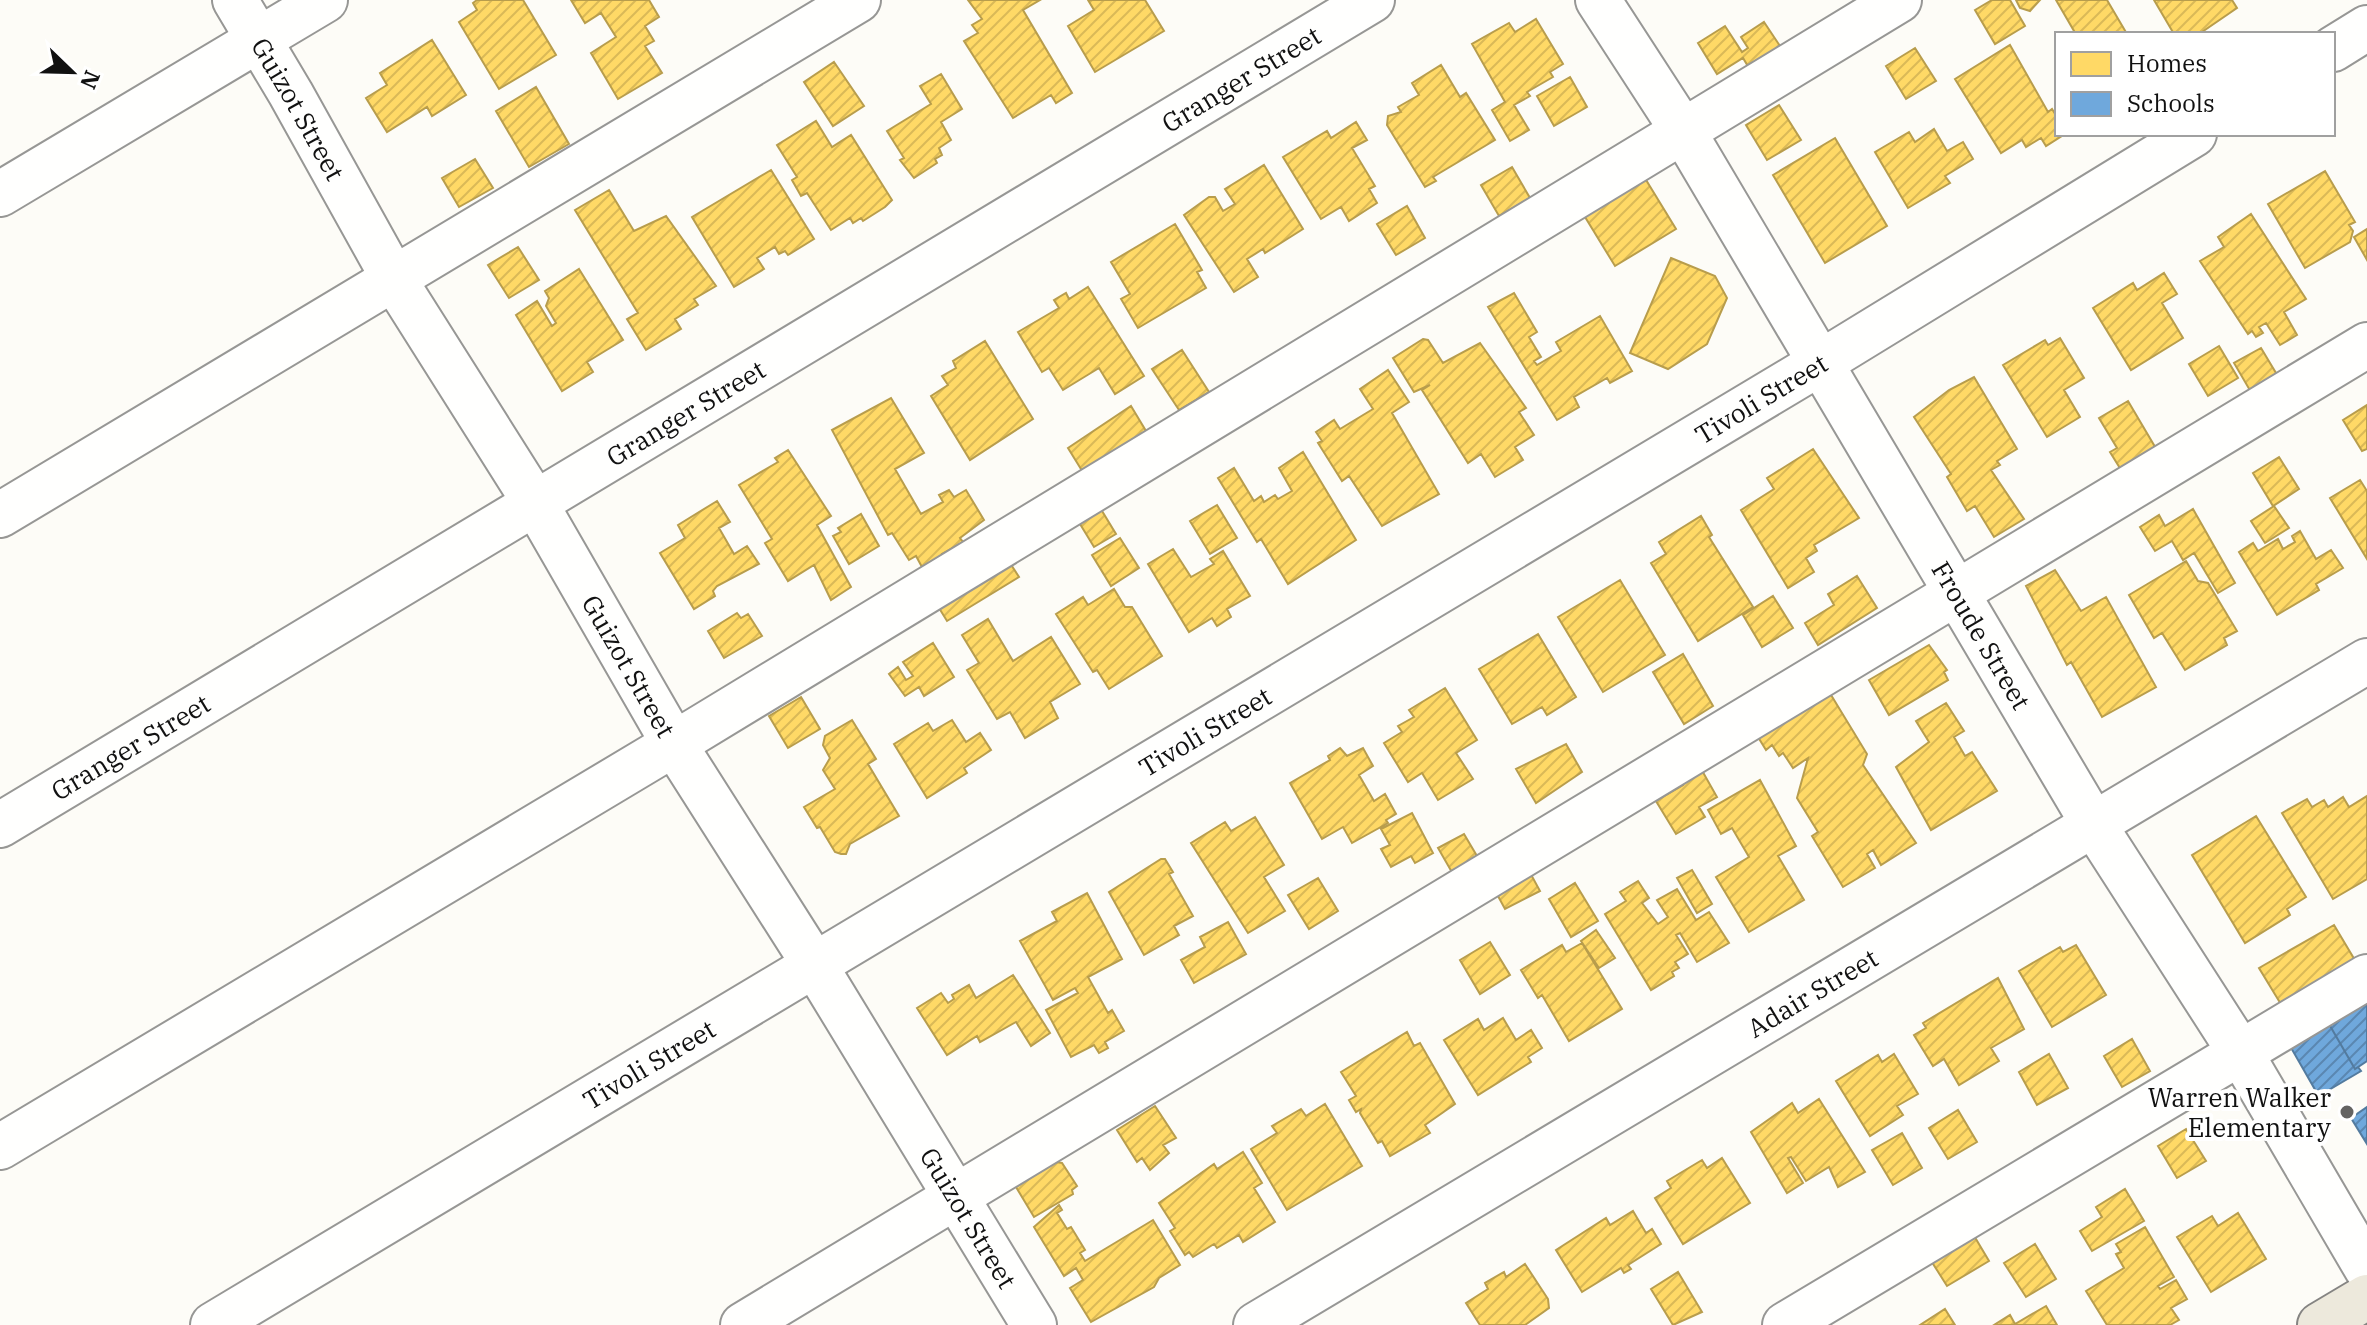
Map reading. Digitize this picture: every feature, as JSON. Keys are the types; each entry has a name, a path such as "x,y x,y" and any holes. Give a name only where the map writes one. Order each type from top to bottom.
{"main road":[{"path":"2320,1325 2367,1297"}],"street":[{"name":"Guizot Street","path":"235,0 395,281 534,501 674,744 814,964 1034,1325"},
{"path":"0,194 325,0"},
{"path":"0,515 395,281 858,0"},
{"name":"Granger Street","path":"0,825 534,501 1372,0"},
{"name":"Froude Street","path":"1598,0 1683,131 1960,592 2094,825 2240,1052 2367,1269"},
{"path":"0,1147 674,744 1899,0"},
{"path":"2335,48 2367,28"},
{"name":"Tivoli Street","path":"213,1325 1820,363 2191,136"},
{"path":"743,1325 2367,345"},
{"name":"Adair Street","path":"1256,1325 2367,661"},
{"path":"1785,1325 2367,977"}],"building: Homes":[{"path":"477,0 523,0 556,55 499,89 459,22 477,10 473,3"},
{"path":"571,0 649,0 659,17 645,26 654,41 645,46 662,73 618,99 591,53 616,37 601,13 585,23"},
{"path":"968,0 1040,0 1023,10 1072,93 1056,103 1051,95 1013,118 964,41 978,33 972,25 982,19"},
{"path":"1088,0 1145,0 1164,31 1095,72 1068,26 1094,10"},
{"path":"1992,0 2010,0 2025,26 1995,44 1975,10"},
{"path":"2016,0 2040,0 2030,11 2020,8"},
{"path":"2056,0 2107,0 2126,32 2072,32"},
{"path":"2154,0 2232,0 2237,8 2202,32 2173,32"},
{"path":"1536,19 1563,64 1550,72 1553,77 1527,92 1530,96 1514,105 1529,130 1510,141 1492,110 1505,102 1472,44 1509,23 1515,32"},
{"path":"1764,22 1784,52 1752,73 1743,58 1717,74 1698,43 1725,26 1742,52 1748,48 1741,37"},
{"path":"432,40 466,95 432,116 427,107 387,132 366,98 387,85 380,73"},
{"path":"2010,45 2048,112 2052,109 2055,114 2055,136 2062,136 2046,146 2041,138 2026,147 2022,140 2001,153 1955,79"},
{"path":"1915,48 1936,81 1906,99 1886,66"},
{"path":"834,62 864,106 833,126 804,82"},
{"path":"1441,65 1460,97 1466,93 1495,140 1433,177 1436,181 1425,187 1387,125 1388,116 1401,112 1398,107 1419,95 1412,83"},
{"path":"941,74 962,109 941,122 951,140 939,148 942,155 935,159 937,163 914,178 900,160 904,158 887,131 931,104 920,86"},
{"path":"1570,77 1587,107 1554,126 1537,96"},
{"path":"536,87 569,144 529,167 496,111"},
{"path":"1779,105 1801,140 1767,160 1746,125"},
{"path":"816,121 832,147 851,135 892,200 863,221 861,218 853,223 850,218 831,230 807,193 801,196 792,180 797,177 777,145"},
{"path":"1356,122 1367,140 1352,148 1375,186 1369,189 1377,203 1349,221 1341,207 1321,219 1283,157 1327,131 1331,138"},
{"path":"1934,129 1947,151 1963,142 1973,159 1945,176 1950,183 1908,208 1875,152 1909,132 1915,142"},
{"path":"1835,138 1887,226 1825,263 1773,175"},
{"path":"475,159 493,188 459,207 442,178"},
{"path":"1264,165 1303,229 1265,253 1263,249 1247,259 1258,277 1234,292 1184,215 1209,197 1215,197 1223,211 1235,204 1225,189"},
{"path":"1512,167 1530,198 1499,216 1481,185"},
{"path":"771,170 814,239 788,255 785,251 779,254 775,247 757,258 764,269 734,287 692,217"},
{"path":"2325,171 2355,222 2349,225 2353,231 2350,242 2305,268 2268,204"},
{"path":"1643,175 1676,229 1615,266 1582,212"},
{"path":"609,190 634,231 666,216 716,286 694,299 698,305 675,319 681,329 646,350 627,319 638,313 575,210"},
{"path":"1407,206 1425,238 1396,255 1377,224"},
{"path":"2251,214 2306,299 2284,312 2297,335 2280,345 2266,323 2259,327 2263,333 2256,337 2252,331 2248,334 2200,261 2224,247 2218,237"},
{"path":"1175,224 1202,270 1197,272 1206,288 1138,328 1121,299 1130,294 1111,262"},
{"path":"2367,229 2367,260 2354,237"},
{"path":"518,247 539,280 509,298 488,265"},
{"path":"1671,258 1715,276 1727,298 1707,344 1668,369 1630,353"},
{"path":"579,269 623,340 587,362 593,372 562,391 516,315 537,301 552,326 556,323 546,306 549,298 545,291"},
{"path":"2164,273 2177,294 2162,303 2183,338 2131,370 2093,308 2133,283 2137,290"},
{"path":"1088,287 1144,376 1115,394 1099,368 1063,390 1049,368 1042,372 1018,332 1059,308 1054,300 1066,293 1069,299"},
{"path":"1514,293 1537,332 1529,337 1541,357 1534,361 1537,365 1561,351 1556,342 1600,316 1632,371 1610,383 1607,378 1574,397 1579,407 1557,420 1488,307"},
{"path":"2060,338 2084,378 2064,390 2080,417 2047,437 2003,365 2045,340 2048,345"},
{"path":"1423,339 1428,340 1443,363 1480,343 1526,408 1519,412 1534,435 1515,447 1523,460 1495,477 1481,454 1468,463 1422,390 1430,385 1414,392 1393,358"},
{"path":"985,341 1033,419 970,460 931,396 948,385 942,376 956,368 953,361"},
{"path":"2219,346 2238,378 2208,396 2189,364"},
{"path":"2261,348 2282,383 2255,399 2234,363"},
{"path":"1182,350 1209,392 1179,410 1152,369"},
{"path":"1388,370 1409,402 1392,413 1439,494 1382,526 1349,476 1342,481 1318,443 1322,441 1316,432 1334,420 1340,429 1373,409 1360,389"},
{"path":"1974,377 2017,449 1997,461 2000,465 1991,470 2024,519 1994,537 1975,506 1967,511 1947,477 1951,474 1914,417 1949,390"},
{"path":"891,398 924,453 895,469 921,514 943,502 939,495 949,490 954,497 966,490 984,520 960,538 963,542 942,554 944,558 923,569 916,556 909,560 892,533 888,535 832,430"},
{"path":"2128,401 2161,457 2126,478 2110,452 2117,448 2099,418"},
{"path":"2367,405 2367,449 2362,451 2343,420"},
{"path":"1131,406 1149,436 1084,474 1068,448"},
{"path":"1813,449 1859,518 1814,545 1817,551 1806,558 1814,572 1788,588 1741,510 1774,489 1767,478"},
{"path":"788,450 831,516 817,525 851,587 831,600 814,565 788,581 765,543 772,539 739,485 778,462 775,458"},
{"path":"1303,452 1356,540 1288,584 1261,539 1257,542 1218,478 1234,468 1254,501 1261,496 1264,502 1275,495 1278,499 1292,491 1279,468"},
{"path":"2279,457 2299,489 2273,506 2253,473"},
{"path":"2360,480 2367,491 2367,559 2330,498"},
{"path":"717,501 730,522 719,528 734,554 747,546 759,564 717,586 713,591 715,596 694,609 660,553 685,538 678,525"},
{"path":"1217,505 1237,538 1210,554 1190,521"},
{"path":"1099,506 1116,534 1094,547 1077,519"},
{"path":"2274,506 2289,528 2265,543 2251,521"},
{"path":"2193,509 2235,583 2218,593 2194,553 2183,560 2172,541 2155,551 2140,527 2159,515 2165,526"},
{"path":"861,514 879,546 849,564 833,536 841,532 838,528"},
{"path":"1701,516 1712,535 1709,537 1753,607 1698,641 1651,563 1666,554 1659,542"},
{"path":"2300,531 2316,559 2331,550 2343,568 2316,584 2319,590 2277,615 2239,552 2253,543 2258,551 2278,539 2283,549 2295,542 2292,536"},
{"path":"1120,538 1139,568 1111,586 1092,555"},
{"path":"1173,549 1191,577 1214,564 1210,559 1223,551 1250,596 1227,609 1231,617 1217,626 1212,618 1189,632 1148,564"},
{"path":"1008,560 1019,577 947,621 936,603"},
{"path":"2186,561 2198,581 2208,583 2237,631 2224,638 2227,645 2185,670 2162,633 2154,638 2129,595"},
{"path":"2055,570 2081,611 2106,597 2156,687 2102,717 2071,662 2067,665 2026,586"},
{"path":"1857,576 1877,608 1818,645 1805,623 1834,605 1828,594"},
{"path":"1620,580 1665,655 1603,692 1558,617"},
{"path":"1114,589 1125,607 1132,607 1162,656 1109,689 1097,670 1093,672 1056,614 1083,597 1088,605"},
{"path":"1773,596 1793,628 1762,647 1743,615"},
{"path":"737,613 741,618 748,614 762,636 724,658 708,631"},
{"path":"988,619 1013,661 1051,637 1080,684 1050,702 1058,718 1025,738 1010,712 997,719 967,670 979,663 962,635"},
{"path":"1538,634 1576,697 1547,715 1542,707 1512,724 1479,669"},
{"path":"933,643 954,677 924,696 919,687 905,696 889,674 898,667 906,680 913,676 903,662"},
{"path":"1929,645 1947,670 1944,672 1948,680 1889,715 1869,680"},
{"path":"1683,654 1713,706 1684,724 1653,672"},
{"path":"1445,688 1477,740 1456,753 1473,779 1438,800 1422,773 1408,782 1384,743 1402,732 1398,726 1414,717 1409,710"},
{"path":"1828,690 1867,754 1863,765 1916,843 1881,865 1873,850 1867,854 1875,868 1843,887 1812,836 1818,832 1797,798 1808,758 1793,768 1783,753 1779,756 1772,745 1766,750 1758,737"},
{"path":"801,697 820,729 788,748 769,716"},
{"path":"1946,703 1964,731 1954,737 1965,756 1972,752 1997,791 1931,830 1896,767 1929,742 1916,721"},
{"path":"852,720 876,759 868,764 899,816 850,844 846,854 841,854 835,852 804,807 835,789 823,770 830,758 823,745 825,736"},
{"path":"952,720 966,742 980,733 991,750 964,768 967,773 927,798 894,744 928,723 933,731"},
{"path":"1566,744 1582,772 1536,803 1516,769"},
{"path":"1340,748 1347,756 1363,748 1373,766 1359,775 1374,801 1385,794 1396,814 1386,820 1388,823 1352,843 1343,827 1322,839 1290,783 1330,760 1328,756"},
{"path":"1700,767 1717,797 1699,807 1705,817 1676,834 1656,801 1683,785 1680,779"},
{"path":"1760,780 1796,846 1778,856 1804,900 1749,932 1716,877 1749,857 1732,828 1721,834 1708,810"},
{"path":"2367,796 2367,879 2333,899 2282,813 2307,799 2312,807 2324,800 2328,807 2343,797 2349,807"},
{"path":"1412,813 1433,853 1415,863 1411,856 1391,867 1381,849 1390,845 1381,829"},
{"path":"2256,816 2306,897 2287,909 2290,915 2245,943 2192,855"},
{"path":"1255,817 1284,865 1264,877 1285,911 1248,933 1191,843 1225,822 1231,831"},
{"path":"1464,834 1477,856 1453,874 1438,848"},
{"path":"1165,859 1173,872 1169,874 1193,916 1174,926 1179,935 1144,955 1109,892"},
{"path":"1528,869 1540,891 1505,909 1493,887"},
{"path":"1692,870 1712,904 1697,913 1677,878"},
{"path":"1318,878 1338,911 1309,929 1288,895"},
{"path":"1638,881 1649,898 1642,903 1658,924 1668,917 1657,900 1677,889 1696,920 1709,912 1729,943 1697,962 1680,933 1676,935 1688,954 1675,962 1679,968 1672,972 1674,976 1651,990 1605,914 1626,901 1620,892"},
{"path":"1575,883 1598,921 1571,937 1549,899"},
{"path":"1087,893 1122,959 1088,977 1108,1013 1112,1010 1124,1031 1105,1042 1108,1048 1099,1053 1094,1045 1071,1057 1046,1010 1078,993 1075,988 1053,1000 1020,941 1057,921 1052,912"},
{"path":"1228,922 1246,954 1194,983 1181,960 1205,947 1200,937"},
{"path":"2334,925 2356,962 2282,1006 2259,968"},
{"path":"1596,930 1615,958 1599,968 1581,941"},
{"path":"1490,942 1510,975 1480,994 1460,960"},
{"path":"1582,943 1622,1009 1569,1041 1542,995 1538,998 1521,970 1562,945 1566,952"},
{"path":"2076,945 2106,995 2052,1027 2019,971 2060,947 2063,952"},
{"path":"1013,975 1050,1033 1031,1046 1016,1022 980,1042 977,1036 947,1055 917,1008 941,993 948,1003 954,999 952,995 969,985 976,998"},
{"path":"1998,978 2024,1029 1991,1048 1999,1061 1959,1085 1944,1059 1933,1066 1914,1035 1926,1028 1923,1023"},
{"path":"1503,1018 1516,1040 1531,1030 1542,1048 1528,1057 1531,1062 1478,1095 1444,1040 1478,1019 1484,1030"},
{"path":"1407,1032 1414,1046 1420,1043 1455,1104 1425,1125 1430,1133 1390,1156 1382,1141 1378,1143 1360,1113 1361,1109 1356,1112 1349,1100 1356,1096 1341,1072"},
{"path":"2132,1039 2150,1071 2122,1087 2104,1056"},
{"path":"1894,1054 1918,1094 1897,1106 1903,1115 1870,1136 1836,1081 1878,1055 1882,1062"},
{"path":"2049,1054 2068,1088 2037,1105 2019,1072"},
{"path":"1819,1099 1865,1172 1838,1187 1829,1167 1806,1181 1791,1157 1788,1158 1803,1183 1787,1193 1751,1132 1792,1103 1798,1113"},
{"path":"1325,1104 1362,1166 1287,1210 1251,1149 1277,1133 1272,1126 1301,1109 1306,1116"},
{"path":"1155,1106 1176,1138 1163,1145 1169,1153 1150,1170 1142,1158 1137,1162 1117,1130"},
{"path":"1958,1110 1977,1142 1948,1159 1929,1128"},
{"path":"2186,1129 2206,1161 2177,1178 2158,1146"},
{"path":"1902,1133 1922,1168 1893,1185 1872,1150"},
{"path":"1243,1152 1262,1183 1254,1188 1275,1222 1243,1242 1239,1235 1217,1248 1214,1244 1193,1257 1189,1252 1185,1255 1170,1231 1175,1228 1159,1203 1214,1164 1217,1169"},
{"path":"1722,1158 1750,1203 1683,1244 1655,1198 1671,1188 1667,1181 1702,1160 1707,1168"},
{"path":"1056,1162 1062,1163 1077,1186 1072,1190 1073,1194 1034,1217 1016,1187"},
{"path":"2125,1189 2144,1221 2092,1251 2080,1231 2102,1217 2096,1207"},
{"path":"1059,1205 1062,1210 1057,1213 1067,1229 1071,1227 1085,1250 1080,1253 1085,1261 1153,1220 1180,1265 1159,1278 1154,1287 1091,1322 1070,1288 1083,1280 1076,1268 1064,1276 1034,1227"},
{"path":"1633,1211 1646,1233 1652,1229 1661,1244 1628,1265 1631,1269 1624,1273 1621,1268 1582,1292 1556,1250 1606,1218 1610,1225"},
{"path":"2238,1213 2266,1259 2211,1292 2177,1237 2212,1216 2218,1226"},
{"path":"2145,1227 2174,1277 2158,1286 2160,1289 2176,1280 2187,1299 2171,1308 2179,1320 2170,1325 2107,1325 2086,1291 2124,1268 2116,1254 2121,1252 2116,1244"},
{"path":"1973,1234 1989,1261 1947,1286 1930,1259"},
{"path":"2035,1244 2056,1279 2026,1297 2004,1263"},
{"path":"1525,1264 1548,1299 1549,1308 1525,1325 1480,1325 1466,1303 1488,1289 1485,1283 1504,1272 1506,1277"},
{"path":"1678,1272 1702,1312 1673,1325 1651,1289"},
{"path":"2046,1306 2057,1325 1994,1325 2010,1315 2015,1324"},
{"path":"1945,1309 1955,1325 1920,1325"}],"building: Schools":[{"path":"2367,1001 2367,1061 2355,1069 2329,1024"},
{"path":"2329,1024 2355,1069 2358,1067 2361,1071 2322,1094 2317,1093 2290,1046"},
{"path":"2367,1107 2367,1144 2351,1118"}],"place":[{"name":"Warren Walker Elementary","path":"2347,1112"}]}
